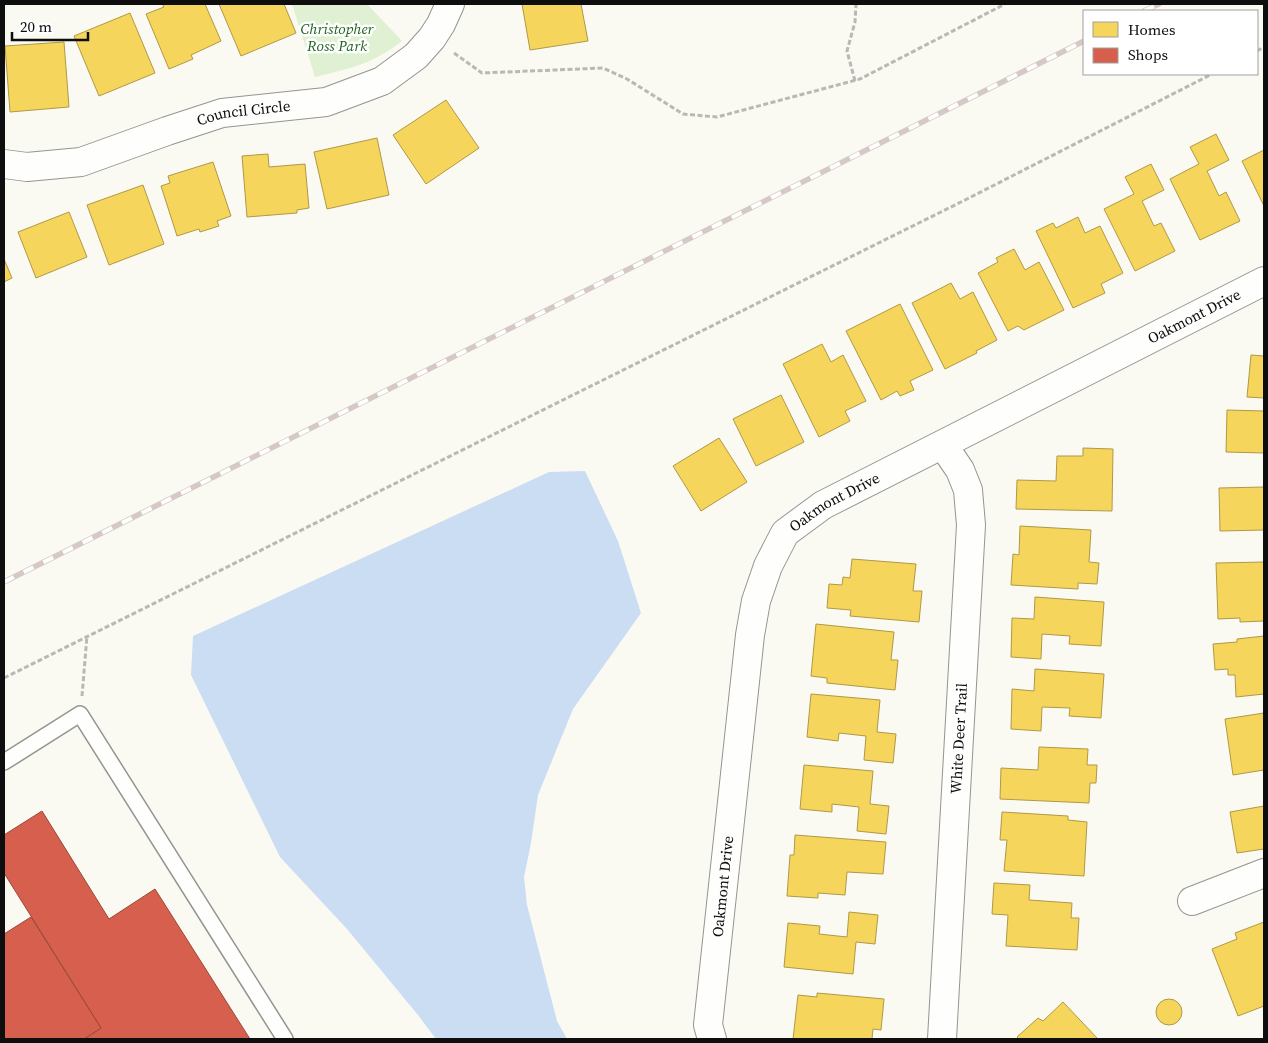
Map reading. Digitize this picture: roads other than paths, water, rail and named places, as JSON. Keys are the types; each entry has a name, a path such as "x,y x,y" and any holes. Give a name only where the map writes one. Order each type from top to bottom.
{"street":[{"name":"Council Circle","path":"4,164 27,167 81,162 222,113 326,102 382,81 416,56 432,38 450,4"},
{"name":"Oakmont Drive","path":"712,1039 708,1025 750,635 756,601 768,566 785,533 823,505 1264,282"},
{"name":"White Deer Trail","path":"942,1039 971,525 968,490 960,470 944,445"},
{"path":"1192,902 1264,873"}],"lane":[{"path":"4,762 80,714 285,1039"}],"water":[{"path":"585,471 618,541 641,613 573,709 538,795 524,877 527,905 557,1021 567,1039 436,1039 347,929 280,857 191,675 193,636 549,472"}],"railway":[{"path":"1146,10 1159,4"},
{"path":"4,582 1083,42"}],"park label":[{"name":"Christopher Ross Park","path":"337,38"}]}
